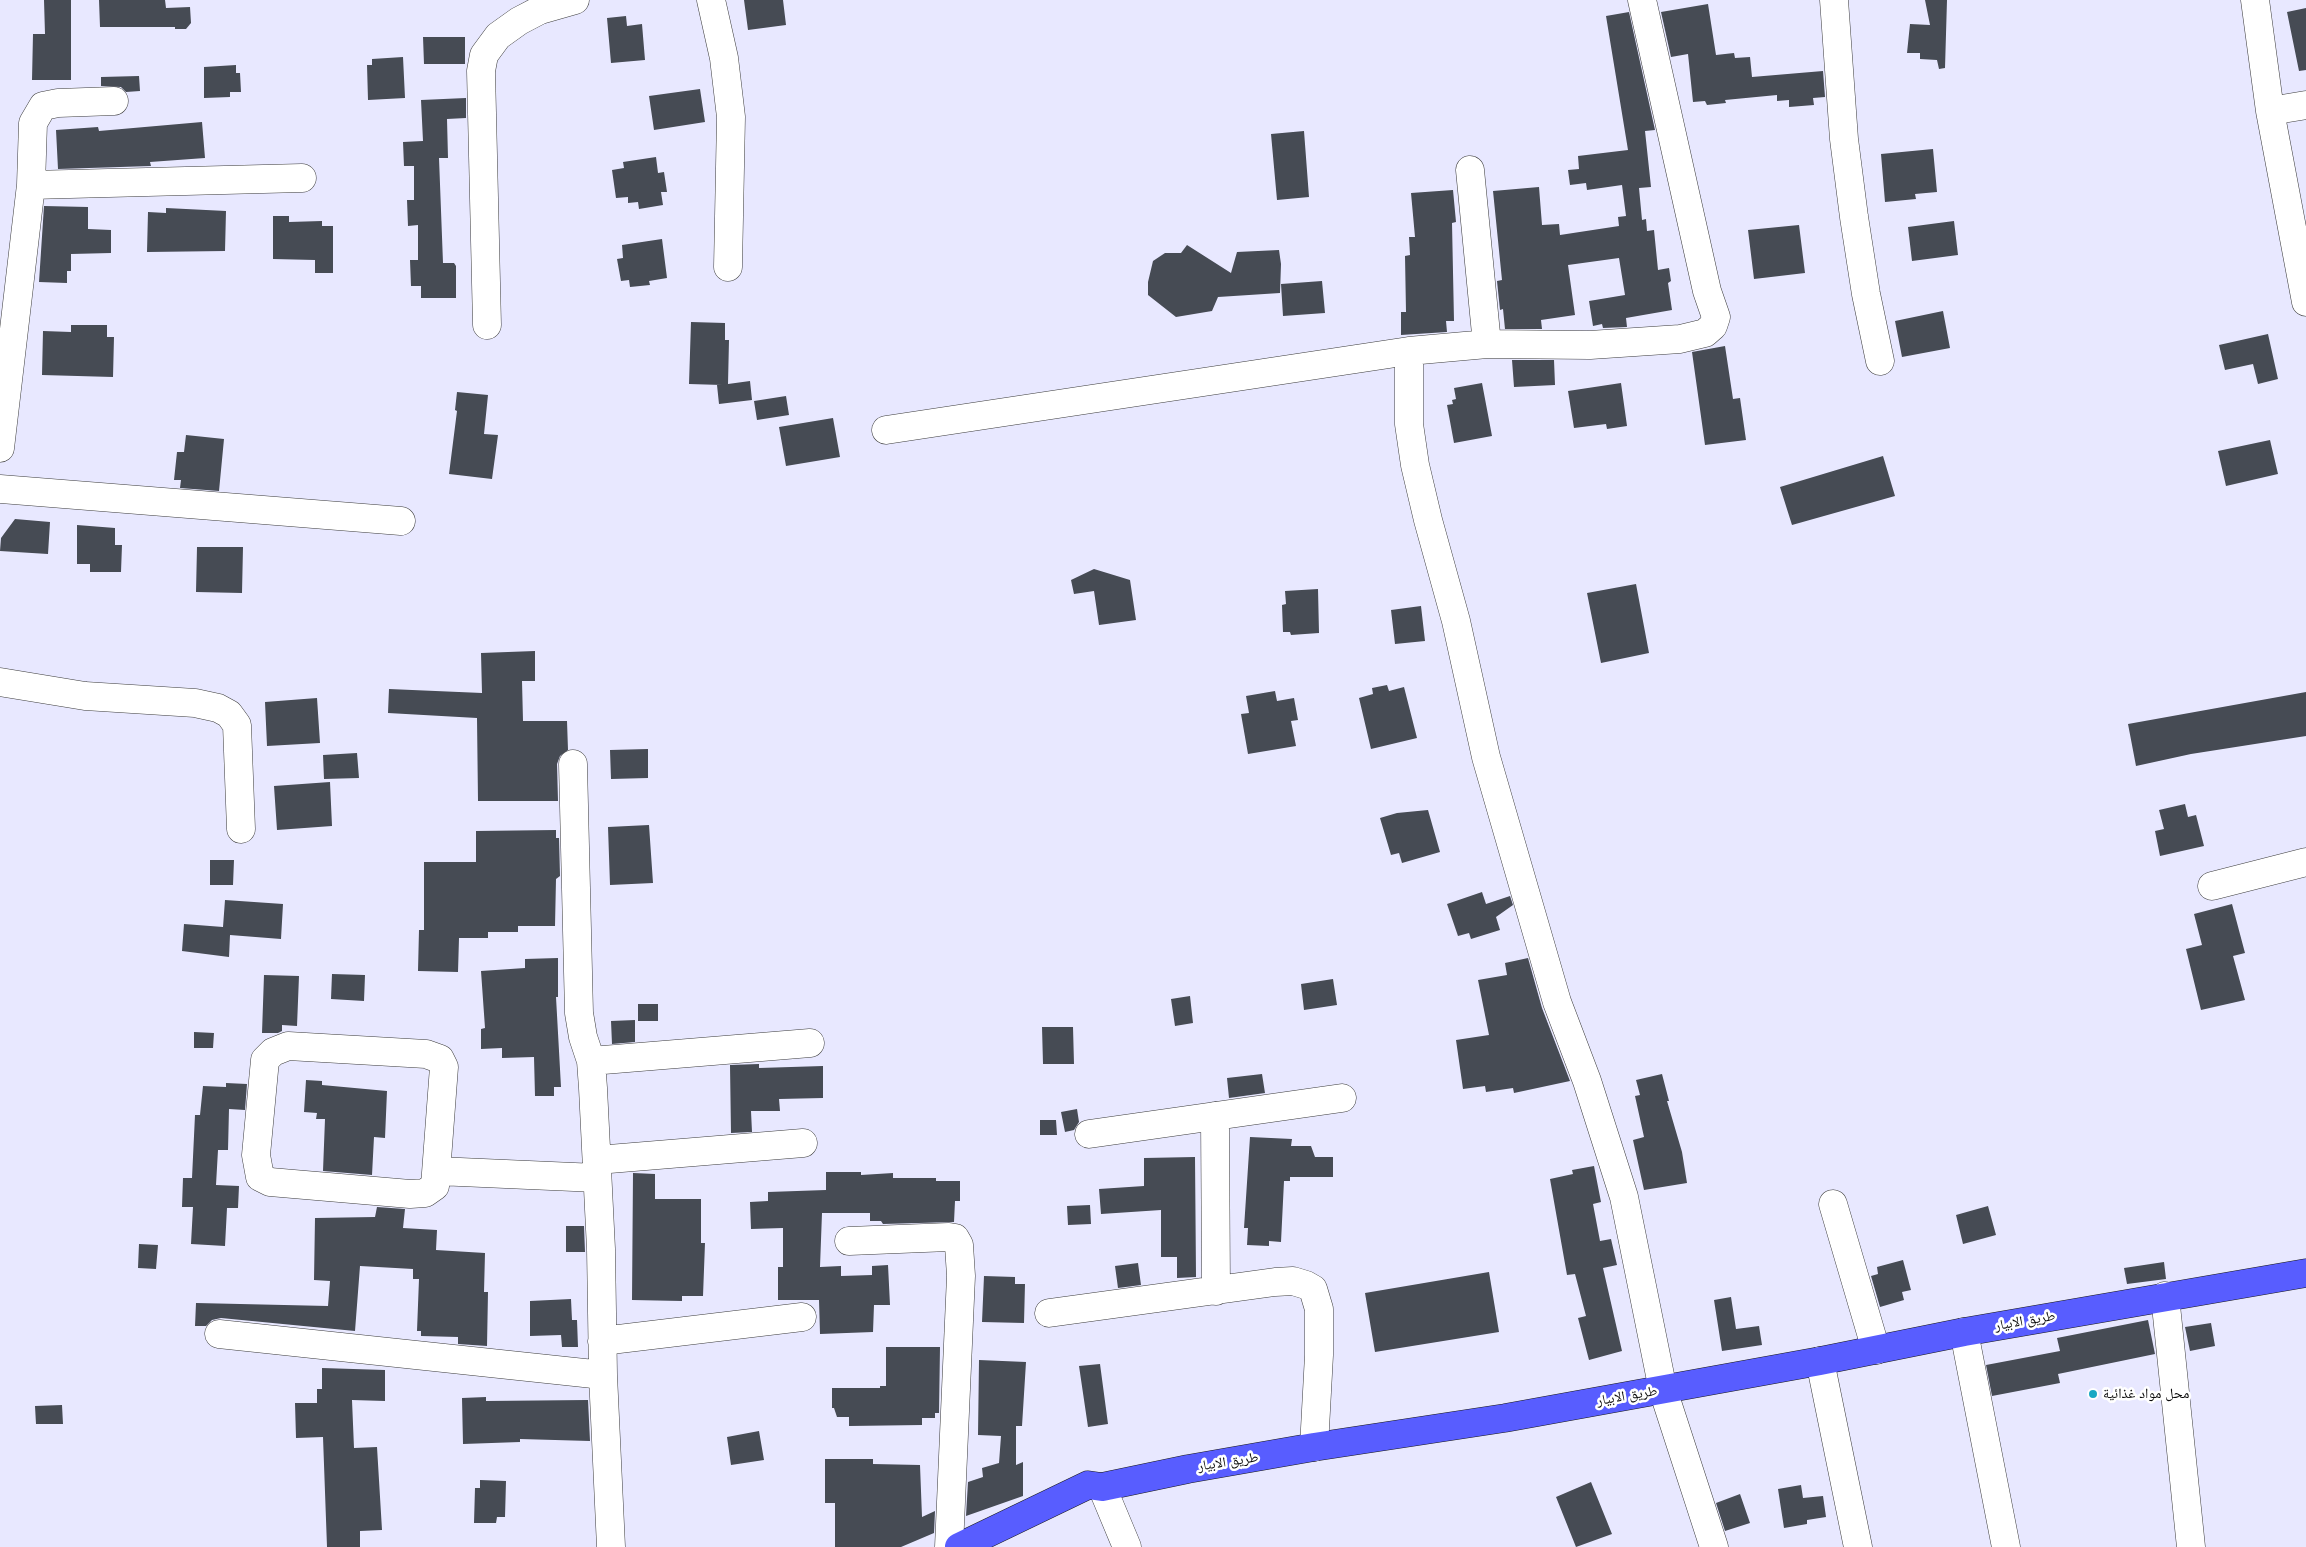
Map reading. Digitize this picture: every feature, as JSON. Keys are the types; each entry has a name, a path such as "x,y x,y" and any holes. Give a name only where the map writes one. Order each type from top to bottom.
{"main road":[{"name":"طريق الابيار","path":"959,1547 1088,1485 1102,1487 1188,1469 1314,1447 1505,1418 1820,1361 1964,1332 2306,1273"}],"street":[{"path":"487,325 481,71 484,55 498,36 519,21 540,10 575,0"},
{"path":"711,0 724,58 731,118 728,267"},
{"path":"886,430 1409,351 1487,344 1590,345 1680,339 1704,333 1713,326 1716,317 1707,291 1642,0"},
{"path":"1834,0 1844,139 1866,294 1880,361"},
{"path":"2255,0 2270,111 2303,261 2306,302"},
{"path":"0,448 31,185 33,123 43,106 58,103 114,101"},
{"path":"2270,111 2306,105"},
{"path":"1470,170 1487,344"},
{"path":"31,185 302,178"},
{"path":"1409,351 1409,424 1428,520 1456,621 1486,757 1554,992 1587,1081 1624,1197 1663,1390 1714,1547"},
{"path":"0,489 402,521"},
{"path":"0,682 85,696 195,703 218,708 229,714 237,725 242,830"},
{"path":"573,764 579,1013 591,1061 601,1249 603,1375 611,1547"},
{"path":"2212,886 2306,862"},
{"path":"591,1061 810,1043"},
{"path":"288,1046 434,1056 440,1060 444,1067 437,1170 435,1186 425,1193 410,1194 270,1182 260,1177 256,1156 265,1060 273,1052 288,1046"},
{"path":"1089,1134 1342,1098"},
{"path":"1214,1116 1216,1291"},
{"path":"437,1170 597,1169 803,1143"},
{"path":"1833,1204 1876,1350"},
{"path":"849,1241 949,1237 955,1238 959,1245 961,1276 949,1547"},
{"path":"1049,1313 1293,1281 1306,1284 1312,1290 1319,1309 1319,1355 1314,1447"},
{"path":"2165,1296 2190,1547"},
{"path":"602,1341 802,1317"},
{"path":"1964,1332 2006,1547"},
{"path":"219,1334 603,1375"},
{"path":"1820,1361 1858,1547"},
{"path":"1102,1487 1126,1547"}],"building":[{"path":"44,0 71,0 71,80 32,80 33,34 45,34"},
{"path":"99,0 165,0 166,8 190,7 191,23 186,29 175,29 175,27 100,27"},
{"path":"744,0 783,0 786,25 748,30"},
{"path":"1925,0 1947,0 1945,68 1939,69 1937,60 1920,59 1920,53 1907,53 1910,24 1930,25"},
{"path":"1708,4 1716,55 1734,53 1735,58 1750,57 1752,77 1823,71 1825,97 1813,98 1814,105 1789,107 1789,100 1777,101 1777,95 1725,100 1726,103 1707,105 1705,101 1693,102 1688,54 1671,57 1661,12"},
{"path":"2306,8 2306,70 2299,71 2287,12"},
{"path":"1629,12 1655,130 1645,131 1651,187 1639,188 1642,220 1646,219 1647,231 1654,230 1658,270 1669,268 1671,281 1668,283 1672,310 1626,318 1627,327 1603,328 1602,324 1593,326 1589,301 1625,295 1619,258 1568,265 1575,315 1541,320 1542,329 1505,329 1503,309 1500,310 1497,281 1502,280 1493,191 1539,187 1542,225 1559,224 1560,235 1619,226 1618,217 1626,216 1622,185 1587,190 1586,183 1570,185 1568,170 1579,169 1578,156 1628,150 1606,16"},
{"path":"626,16 627,26 642,24 645,60 611,63 607,18"},
{"path":"423,37 465,37 465,64 424,64"},
{"path":"403,57 405,98 368,100 367,65 372,65 372,59"},
{"path":"236,65 236,73 240,73 241,92 230,92 230,97 204,98 204,67"},
{"path":"139,76 140,91 126,92 121,87 101,86 101,77"},
{"path":"700,89 705,122 654,130 649,96"},
{"path":"466,98 466,118 447,119 448,158 439,158 443,263 454,263 456,266 456,298 421,298 421,286 411,286 410,260 418,260 418,225 408,226 407,200 414,200 414,166 404,166 403,142 423,141 421,100"},
{"path":"202,122 205,158 150,162 151,166 58,169 56,130 98,127 99,131"},
{"path":"1304,131 1309,197 1277,200 1271,134"},
{"path":"1933,149 1937,192 1915,194 1916,199 1885,202 1881,154"},
{"path":"656,157 658,173 664,172 667,192 661,192 663,205 639,209 638,202 628,203 628,197 616,198 612,170 624,168 623,162"},
{"path":"1453,190 1456,222 1452,223 1454,321 1446,321 1447,332 1401,335 1401,312 1406,312 1405,256 1410,255 1409,237 1415,237 1411,193"},
{"path":"44,206 88,207 88,229 111,230 111,253 71,254 71,271 67,271 67,283 39,282"},
{"path":"166,208 226,211 225,251 147,252 148,212 166,213"},
{"path":"273,216 289,216 289,222 322,221 322,226 333,226 333,273 315,273 315,260 273,259"},
{"path":"1954,221 1958,255 1912,261 1908,227"},
{"path":"1799,225 1805,273 1754,279 1748,230"},
{"path":"662,239 667,278 649,281 650,285 630,287 629,280 621,281 617,259 623,258 622,245"},
{"path":"1187,245 1231,273 1237,252 1279,250 1281,264 1280,293 1218,297 1212,311 1176,317 1148,295 1148,282 1153,261 1165,253 1181,253"},
{"path":"1322,281 1325,313 1283,316 1281,284"},
{"path":"1943,311 1950,348 1902,357 1895,321"},
{"path":"691,322 725,323 725,340 729,340 728,384 750,381 752,400 719,404 717,385 722,385 689,384"},
{"path":"71,325 107,325 107,337 114,337 113,377 42,375 43,331 71,332"},
{"path":"2268,334 2278,379 2258,384 2253,364 2225,370 2219,345"},
{"path":"1725,346 1733,399 1740,398 1746,440 1705,445 1692,352"},
{"path":"1512,360 1554,360 1555,385 1514,387"},
{"path":"1482,383 1492,436 1454,443 1447,405 1453,404 1452,400 1456,399 1454,388"},
{"path":"1621,383 1627,426 1607,429 1606,424 1574,428 1568,391"},
{"path":"457,392 488,395 484,434 498,435 492,479 449,474 457,411 455,410"},
{"path":"786,396 789,415 757,420 754,401"},
{"path":"833,418 840,457 786,466 779,427"},
{"path":"186,435 224,439 219,491 180,488 181,480 174,480 177,452 184,452"},
{"path":"2270,440 2278,474 2226,486 2218,451"},
{"path":"1883,456 1895,496 1792,525 1780,487"},
{"path":"15,519 50,522 48,554 0,551 1,538"},
{"path":"77,525 115,528 115,545 122,545 121,572 90,572 90,564 77,564"},
{"path":"197,547 243,547 242,593 196,592"},
{"path":"1094,569 1130,580 1136,620 1099,625 1094,591 1074,594 1071,580"},
{"path":"1636,584 1649,653 1601,663 1587,593"},
{"path":"1318,589 1319,633 1291,635 1290,632 1283,632 1282,605 1286,604 1285,591"},
{"path":"1421,606 1425,641 1395,644 1391,610"},
{"path":"535,651 535,681 522,681 523,721 567,721 568,750 560,756 557,764 558,801 478,801 477,718 388,713 389,689 482,693 481,653"},
{"path":"1387,685 1389,691 1404,687 1417,738 1371,749 1359,698 1373,694 1372,688"},
{"path":"1275,691 1277,701 1294,698 1298,720 1291,721 1296,746 1248,754 1241,714 1249,713 1246,696"},
{"path":"2306,692 2306,736 2191,754 2136,766 2128,724"},
{"path":"317,698 320,743 267,746 265,702"},
{"path":"648,749 648,778 611,779 610,750"},
{"path":"357,753 359,778 324,779 323,755"},
{"path":"330,782 332,826 277,830 274,786"},
{"path":"2185,804 2188,817 2196,815 2204,846 2160,856 2155,831 2164,829 2159,810"},
{"path":"1428,810 1440,852 1402,863 1399,853 1391,855 1380,818 1397,813"},
{"path":"649,825 653,883 610,885 608,827"},
{"path":"556,830 556,838 559,838 560,876 556,879 555,926 518,926 518,932 488,932 488,938 459,938 458,972 418,971 419,930 424,930 424,862 476,862 476,831"},
{"path":"210,860 234,860 233,885 210,885"},
{"path":"1482,892 1486,904 1510,896 1513,905 1496,917 1500,930 1471,939 1469,933 1458,936 1447,904"},
{"path":"225,900 283,904 281,939 230,935 229,957 182,951 184,924 223,927"},
{"path":"2232,904 2245,953 2233,956 2245,1000 2201,1010 2186,949 2202,945 2194,914"},
{"path":"558,958 558,997 556,997 561,1087 554,1087 554,1096 535,1096 534,1057 502,1058 502,1048 481,1049 481,1029 485,1028 481,971 525,968 525,959"},
{"path":"1528,958 1542,1008 1570,1081 1514,1093 1513,1088 1486,1092 1485,1086 1463,1089 1456,1040 1489,1035 1478,980 1507,975 1505,963"},
{"path":"332,974 365,975 364,1001 331,999"},
{"path":"264,975 299,976 297,1026 282,1025 282,1031 278,1033 262,1033"},
{"path":"1333,979 1337,1005 1304,1010 1301,984"},
{"path":"1190,996 1193,1023 1175,1026 1171,999"},
{"path":"638,1004 658,1004 658,1021 638,1021"},
{"path":"635,1020 635,1042 612,1044 611,1021"},
{"path":"1042,1027 1073,1027 1074,1064 1043,1064"},
{"path":"194,1032 214,1033 213,1048 194,1048"},
{"path":"759,1064 759,1068 823,1066 823,1098 779,1099 780,1111 751,1111 752,1132 731,1133 730,1065"},
{"path":"1262,1074 1265,1093 1229,1098 1227,1078"},
{"path":"1662,1074 1669,1101 1667,1101 1682,1152 1687,1183 1644,1190 1633,1140 1644,1137 1635,1096 1640,1095 1636,1080"},
{"path":"306,1080 322,1081 322,1085 387,1091 385,1138 374,1137 372,1175 323,1171 325,1119 316,1119 317,1113 304,1112"},
{"path":"226,1083 247,1084 245,1110 229,1109 228,1150 218,1150 216,1185 239,1186 238,1208 227,1208 225,1246 191,1244 193,1207 182,1207 183,1178 192,1178 195,1115 200,1115 203,1086 226,1087"},
{"path":"1077,1109 1079,1122 1074,1130 1065,1132 1061,1112"},
{"path":"1040,1120 1056,1120 1057,1135 1040,1135"},
{"path":"1250,1137 1292,1139 1291,1146 1311,1146 1315,1157 1333,1157 1333,1177 1290,1177 1290,1181 1284,1181 1281,1242 1269,1241 1269,1246 1247,1245 1248,1228 1244,1228"},
{"path":"1195,1157 1196,1277 1177,1278 1177,1257 1161,1257 1161,1210 1101,1214 1099,1189 1144,1186 1144,1158"},
{"path":"1594,1166 1601,1202 1593,1204 1600,1241 1611,1239 1617,1265 1603,1268 1622,1351 1589,1360 1578,1318 1586,1316 1575,1274 1567,1275 1550,1179 1573,1174 1572,1170"},
{"path":"826,1172 861,1172 861,1175 893,1173 893,1178 936,1178 936,1181 960,1181 960,1201 955,1201 954,1222 883,1224 881,1221 870,1221 870,1213 822,1213 820,1267 841,1266 841,1276 872,1275 872,1266 888,1265 890,1305 874,1305 873,1332 820,1334 819,1300 778,1300 778,1267 783,1267 783,1228 751,1229 750,1202 768,1201 768,1192 826,1190"},
{"path":"633,1173 655,1174 655,1199 701,1199 701,1243 705,1243 703,1296 682,1296 682,1301 632,1300"},
{"path":"1090,1205 1091,1224 1068,1225 1067,1206"},
{"path":"1988,1206 1996,1235 1963,1244 1956,1215"},
{"path":"377,1207 405,1209 403,1228 437,1230 436,1250 485,1253 484,1292 488,1292 487,1346 458,1344 458,1337 421,1336 421,1331 417,1331 419,1279 413,1279 413,1269 360,1266 355,1331 221,1318 212,1320 206,1326 195,1326 196,1303 328,1306 330,1281 314,1280 315,1218 375,1217"},
{"path":"566,1226 584,1226 585,1252 566,1252"},
{"path":"139,1244 158,1245 156,1269 138,1268"},
{"path":"1903,1260 1911,1290 1902,1292 1904,1300 1880,1307 1871,1276 1878,1274 1877,1267"},
{"path":"2164,1262 2166,1279 2127,1284 2124,1268"},
{"path":"1138,1263 1141,1285 1118,1288 1115,1266"},
{"path":"1489,1272 1499,1332 1375,1352 1365,1293"},
{"path":"984,1276 1015,1277 1015,1284 1025,1284 1024,1323 982,1322"},
{"path":"1731,1297 1736,1329 1759,1326 1762,1345 1722,1351 1714,1300"},
{"path":"571,1299 572,1320 577,1320 578,1347 562,1347 561,1335 530,1336 530,1301"},
{"path":"2148,1320 2155,1354 2058,1374 2060,1383 1992,1396 1986,1365 2060,1351 2057,1338"},
{"path":"2211,1323 2215,1346 2190,1351 2185,1327"},
{"path":"886,1347 940,1347 939,1413 935,1413 935,1418 922,1418 922,1425 849,1426 849,1417 837,1417 834,1408 832,1408 832,1388 880,1388 880,1386 886,1386"},
{"path":"979,1360 1026,1362 1022,1426 1016,1426 1016,1465 1023,1462 1023,1496 966,1516 968,1482 983,1477 982,1468 999,1463 1001,1436 978,1435"},
{"path":"1100,1364 1108,1424 1088,1427 1079,1366"},
{"path":"322,1368 385,1370 385,1401 352,1400 354,1448 377,1447 382,1530 360,1531 360,1547 327,1547 323,1437 296,1438 295,1403 317,1403 317,1389 322,1389"},
{"path":"486,1397 486,1401 588,1400 590,1441 520,1439 520,1442 463,1444 462,1398"},
{"path":"62,1405 63,1424 36,1424 35,1406"},
{"path":"759,1431 764,1460 731,1465 727,1437"},
{"path":"825,1459 873,1459 873,1464 920,1465 922,1517 935,1511 934,1533 901,1547 835,1547 835,1503 825,1503"},
{"path":"480,1480 506,1481 505,1517 497,1517 496,1523 474,1523 475,1488 480,1488"},
{"path":"1591,1482 1612,1534 1576,1547 1556,1497"},
{"path":"1801,1485 1803,1498 1823,1496 1826,1517 1807,1520 1807,1524 1784,1528 1778,1489"},
{"path":"1740,1494 1750,1523 1725,1531 1716,1503"}],"place":[{"name":"محل مواد غذائية","path":"2093,1394"}]}
